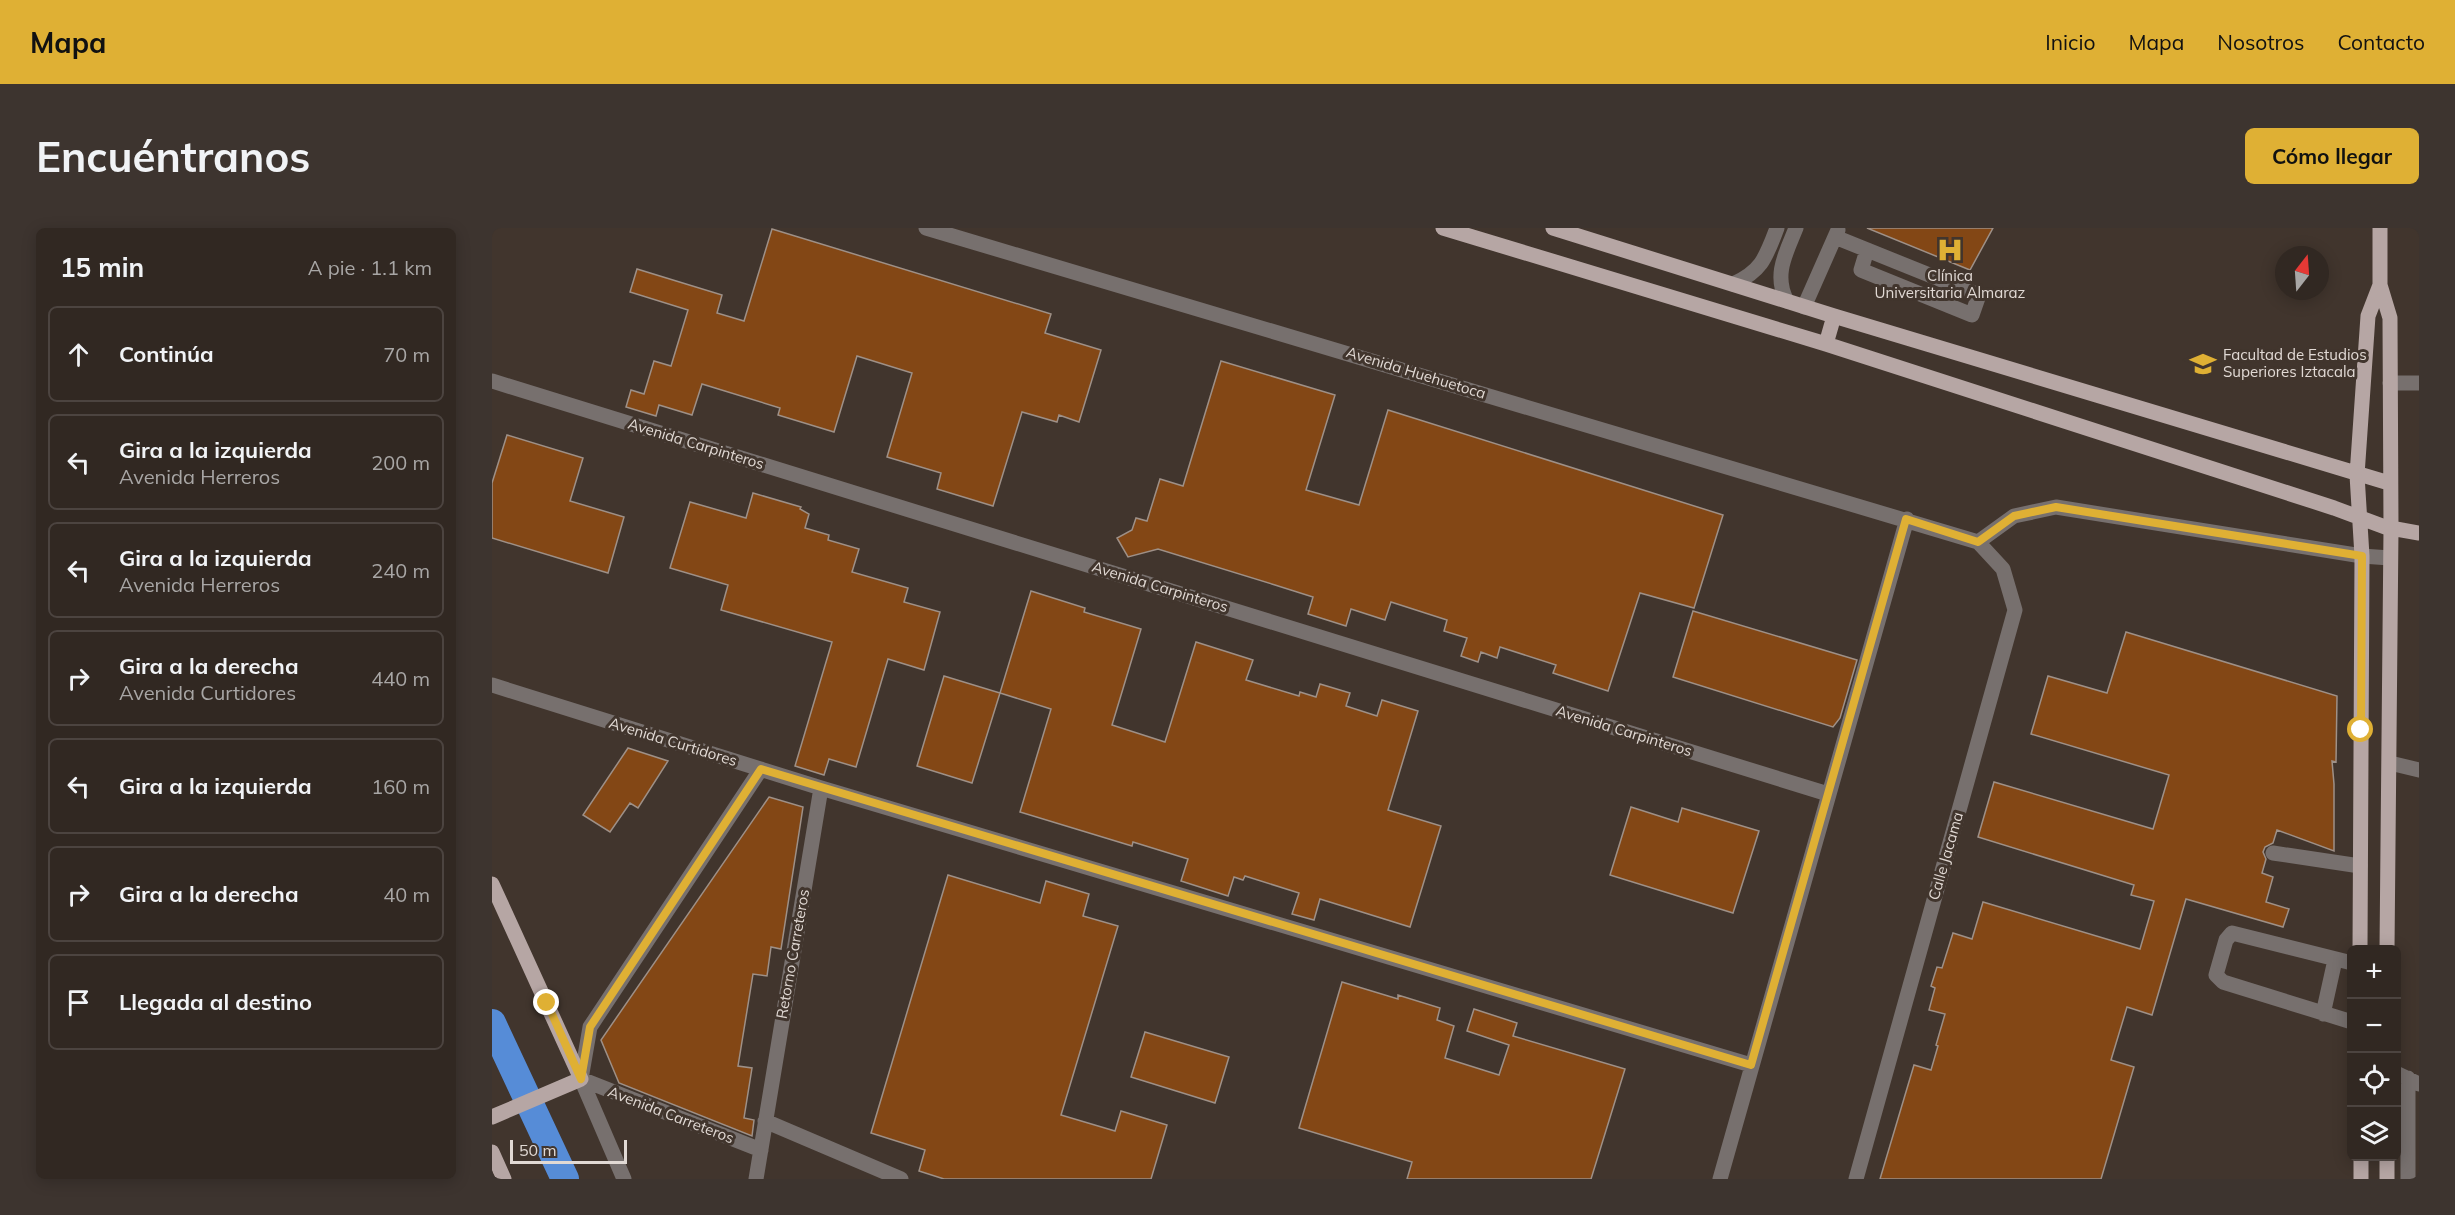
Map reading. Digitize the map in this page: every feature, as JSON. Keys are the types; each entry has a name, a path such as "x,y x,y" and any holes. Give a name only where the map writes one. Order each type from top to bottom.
{"main road":[{"path":"1443,228 1826,344 2334,508 2391,529 2419,533"},
{"path":"1553,228 1834,316 2389,483"},
{"path":"2380,228 2380,285 2390,318 2390,763 2387,945"},
{"path":"2360,945 2362,556 2357,475 2368,316 2380,285"},
{"path":"1826,344 1834,316"},
{"path":"492,884 576,1081 493,1117"},
{"path":"492,1152 499,1176"},
{"path":"2361,1161 2361,1179"},
{"path":"2387,1161 2387,1179"}],"street":[{"name":"Avenida Huehuetoca","path":"926,228 1978,542"},
{"path":"1733,284 1759,268 1776,231 1794,234 1780,274 1783,293 1787,301"},
{"path":"1804,306 1837,232 1867,250 1979,295 1972,315 1861,270 1867,250"},
{"name":"Avenida Carpinteros","path":"492,381 1828,794"},
{"path":"2390,383 2419,383"},
{"path":"1978,542 2014,516 2056,507 2362,556 2390,558"},
{"path":"1720,1179 1906,519"},
{"name":"Calle Jacama","path":"1856,1179 2015,610 2003,568 1978,542"},
{"name":"Avenida Curtidores","path":"492,685 821,788 1751,1065"},
{"path":"2390,763 2419,770"},
{"path":"624,1179 576,1081 590,1027 761,769"},
{"name":"Retorno Carreteros","path":"756,1179 821,788"},
{"path":"2273,853 2360,866"},
{"path":"2347,962 2232,933 2226,940 2216,975 2223,982 2347,1021"},
{"path":"2324,1014 2335,960"},
{"path":"2408,1078 2408,1179"},
{"name":"Avenida Carreteros","path":"576,1081 761,1150"},
{"path":"765,1121 901,1179"}],"building":[{"name":"Clínica Universitaria Almaraz","path":"1867,228 1993,228 1970,270"},
{"path":"772,229 1051,314 1045,333 1101,350 1079,422 1059,415 1057,422 1022,412 993,506 937,489 941,473 887,457 912,373 857,356 834,432 778,415 780,408 702,384 692,415 659,405 656,416 626,407 631,390 644,394 654,361 671,366 688,310 630,292 637,269 722,295 717,313 744,321"},
{"path":"1221,361 1335,395 1306,490 1359,505 1388,410 1723,515 1694,608 1640,593 1608,691 1553,673 1556,665 1500,647 1497,658 1481,652 1478,662 1461,656 1467,638 1444,631 1447,620 1391,602 1385,620 1351,609 1346,626 1308,614 1313,597 1158,549 1128,557 1117,538 1132,530 1136,518 1147,521 1160,479 1183,486"},
{"path":"507,435 583,458 570,501 624,517 608,573 492,538 492,483"},
{"path":"753,493 801,507 800,509 809,514 805,528 829,535 828,540 859,549 852,572 908,588 904,602 940,612 924,670 888,659 856,767 829,759 824,775 795,766 832,642 721,610 728,585 670,568 690,502 746,518"},
{"path":"1031,591 1085,608 1084,612 1141,629 1112,725 1165,742 1196,642 1253,660 1246,680 1299,696 1300,692 1316,697 1320,684 1350,693 1346,706 1377,716 1382,700 1418,711 1388,810 1441,826 1410,927 1320,899 1314,920 1292,914 1299,893 1245,876 1243,880 1234,877 1228,896 1181,881 1188,859 1133,842 1132,846 1020,812 1051,709 1000,693"},
{"path":"1693,611 1857,660 1840,718 1833,727 1673,677"},
{"path":"2126,632 2337,696 2336,762 2332,761 2334,851 2277,830 2273,843 2265,847 2263,852 2266,859 2262,873 2273,877 2266,902 2289,909 2283,927 2186,899 2152,1015 2127,1007 2111,1060 2134,1067 2101,1179 1880,1179 1914,1065 1931,1070 1938,1046 1936,1045 1945,1014 1929,1010 1935,988 1931,986 1937,967 1942,968 1953,933 1972,939 1983,902 2140,949 2154,901 2131,895 2134,885 1978,837 1994,782 2153,829 2169,775 2031,734 2048,676 2107,693"},
{"path":"944,676 1000,693 972,783 917,766"},
{"path":"628,748 668,761 638,808 630,803 610,832 583,815"},
{"path":"769,797 803,807 781,949 771,947 767,976 753,974 738,1066 752,1068 744,1118 754,1120 752,1136 619,1083 601,1040"},
{"path":"1631,807 1678,822 1682,808 1759,831 1733,913 1610,875"},
{"path":"948,875 1040,903 1046,881 1089,894 1083,916 1118,926 1061,1115 1115,1131 1121,1111 1167,1125 1151,1179 944,1179 919,1171 925,1150 871,1133"},
{"path":"1342,982 1398,999 1398,995 1440,1008 1437,1020 1454,1026 1445,1058 1499,1075 1509,1045 1467,1031 1474,1009 1517,1023 1513,1036 1625,1069 1591,1179 1407,1179 1412,1162 1299,1128"},
{"path":"1145,1032 1229,1057 1215,1103 1131,1077"}],"waterway":[{"path":"492,1023 565,1179"}],"place":[{"name":"Clínica Universitaria Almaraz","path":"1950,250"},
{"name":"Facultad de Estudios Superiores Iztacala","path":"2203,364"}],"route":[{"path":"547,1003 581,1079 590,1027 761,769 1751,1065 1906,519 1978,542 2014,516 2056,507 2362,556 2361,730"}]}
